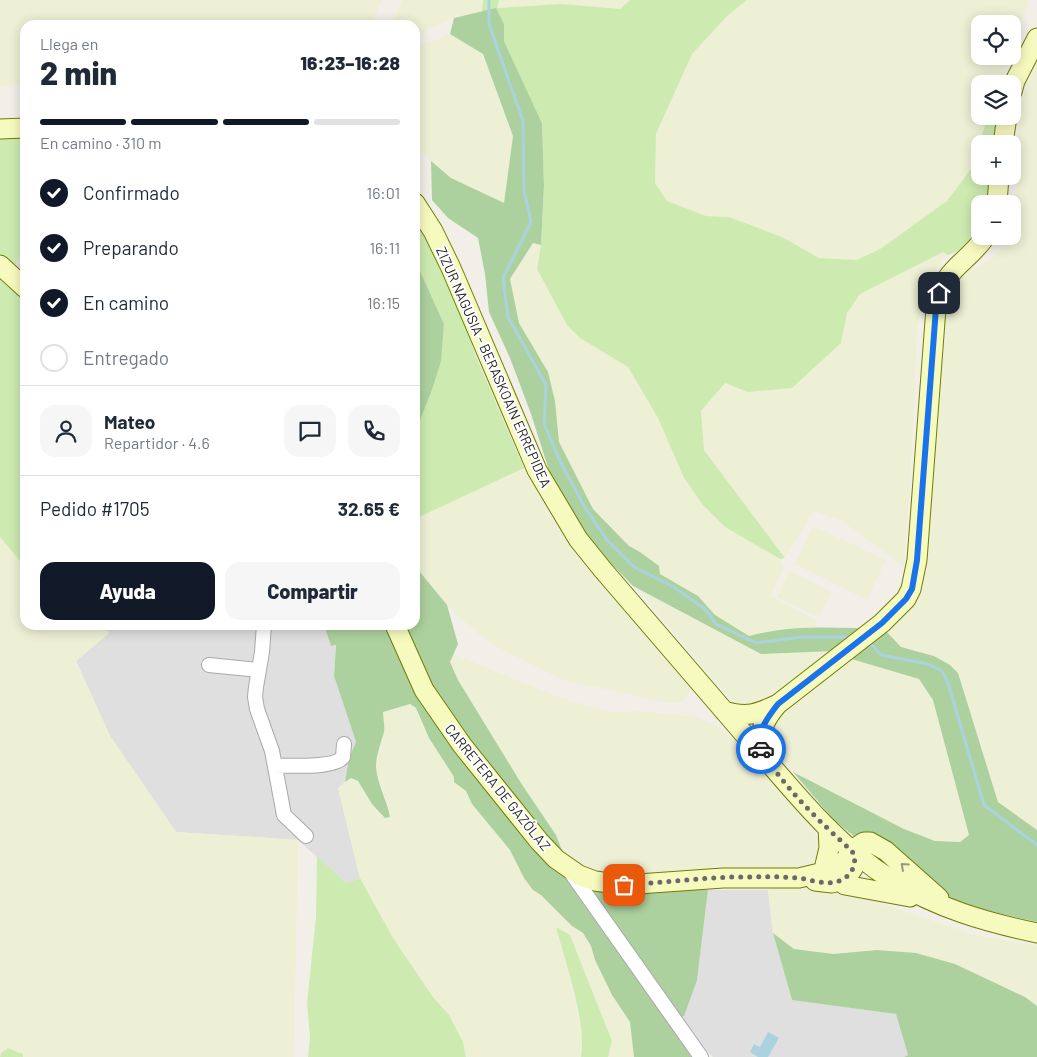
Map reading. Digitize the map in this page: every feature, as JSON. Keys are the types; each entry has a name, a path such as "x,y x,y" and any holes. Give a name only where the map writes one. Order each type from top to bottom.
{"street":[{"path":"1018,75 1037,38"},
{"path":"0,129 20,128"},
{"name":"ZIZUR NAGUSIA - BERASKOAIN ERREPIDEA","path":"420,210 433,231 451,268 525,445 557,506 578,539 724,711 828,828 852,851 891,880 926,900 953,911 990,923 1037,933"},
{"path":"743,733 746,726 868,634 906,599 912,589 917,560 936,308 939,293 949,274 979,245"},
{"path":"0,265 20,283"},
{"path":"263,630 256,687 256,703 272,751 284,815 306,836"},
{"name":"CARRETERA DE GAZÓLAZ","path":"397,630 424,690 462,745 539,841 567,868 595,881 624,885 723,878 834,876"},
{"path":"209,665 259,670"},
{"path":"724,711 746,716 771,708"},
{"path":"768,762 760,748 762,726 771,708"},
{"path":"275,766 321,765 338,762 343,757 344,744"},
{"path":"828,828 829,848 826,865 834,876 845,885 926,900"},
{"path":"834,876 852,872 856,862 852,851 864,842 876,844 899,862 953,911"},
{"path":"567,868 688,1030 701,1057"}],"shaded area":[{"path":"20,256 20,294 9,283"},
{"path":"107,630 326,630 331,646 336,645 334,676 356,742 349,758 345,782 338,788 360,878 346,883 298,840 176,832 110,736 76,661 109,633"},
{"path":"708,890 768,890 773,933 792,999 896,1014 908,1055 904,1057 713,1057 707,1051 700,1050 677,1017 697,980"}],"green space":[{"path":"0,0 382,0 373,20 20,20 20,83 0,87"},
{"path":"402,0 483,0 482,11 454,18 420,33 420,20 393,20"},
{"path":"483,0 499,0 497,8 561,4 620,9 630,0 747,0 727,16 692,54 656,134 655,183 667,201 706,216 729,217 784,238 819,258 857,260 880,249 947,201 971,169 971,185 990,185 988,195 971,195 970,245 948,255 943,252 860,294 847,313 841,343 792,388 748,392 725,383 701,411 704,450 785,558 780,559 725,527 703,505 684,478 658,418 628,367 580,338 567,325 537,269 541,245 544,186 542,123 504,41 504,24 482,11"},
{"path":"499,0 630,0 620,10 561,4 496,8"},
{"path":"747,0 1029,0 1021,23 1021,15 971,15 971,65 1006,65 1002,75 971,75 971,125 985,125 982,135 971,135 971,169 948,201 880,249 857,260 819,258 784,238 729,217 706,216 667,201 655,183 656,135 692,54 727,16"},
{"path":"496,8 504,24 504,41 542,123 544,186 541,245 533,243 510,279 519,323 548,372 555,401 559,442 593,509 629,546 659,566 660,574 698,596 715,615 749,636 799,628 884,629 901,647 934,656 950,665 958,673 998,802 1037,830 1037,922 972,907 946,896 856,838 833,819 793,772 904,829 935,841 960,842 969,835 933,700 919,679 848,658 834,651 761,654 633,586 593,545 553,483 531,414 510,358 489,312 485,274 478,238 448,218 432,200 431,161 451,178 504,203 513,136 483,54 450,34 454,18"},
{"path":"450,34 483,54 513,136 504,204 451,178 420,151 420,46"},
{"path":"1037,54 1037,830 998,802 958,673 920,651 901,647 884,629 895,622 923,590 943,330 952,289 967,271 987,262 1005,245 1021,245 1021,195 1016,195 1016,185 1021,185 1021,135 1019,135 1019,125 1021,125 1021,104"},
{"path":"985,125 998,125 997,135 982,135"},
{"path":"20,135 20,256 15,267 0,254 0,137"},
{"path":"420,229 452,290 475,354 524,468 420,517 420,420 432,390 444,324 420,271"},
{"path":"533,243 541,245 537,269 580,338 628,367 658,418 684,478 703,505 725,527 780,559 784,567 771,596 816,620 817,627 771,630 749,636 715,615 698,596 660,574 640,552 629,546 593,509 559,442 555,401 548,372 519,323 510,279"},
{"path":"943,252 948,255 927,281 917,328 913,432 904,567 842,521 814,511 785,558 704,450 701,411 725,383 748,392 841,343 847,313 860,294"},
{"path":"420,271 444,324 441,361 420,420"},
{"path":"0,275 20,294 20,561 0,537"},
{"path":"524,468 554,520 693,688 682,702 669,703 563,680 502,650 477,633 447,605 420,572 420,517"},
{"path":"813,526 886,560 867,600 795,564"},
{"path":"0,537 20,561 20,630 107,630 109,633 76,661 110,736 176,832 298,840 294,1057 23,1057 23,1054 1,1053 0,1056"},
{"path":"789,571 831,592 819,617 777,597"},
{"path":"420,572 447,605 458,644 450,662 458,680 521,783 556,835 565,858 446,715 404,630 420,630"},
{"path":"636,588 761,654 834,651 782,692 754,706 733,703"},
{"path":"326,630 391,630 409,675 568,877 694,1057 634,1057 630,1022 612,995 595,960 591,946 583,933 572,926 541,895 533,890 524,878 510,850 472,804 466,791 454,782 454,777 429,738 416,708 410,704 383,712 384,732 376,767 378,780 390,817 385,818 372,804 358,781 351,778 345,782 349,758 356,742 334,676 336,645 331,646"},
{"path":"453,654 561,698 611,712 639,711 697,717 720,728 742,747 805,820 821,842 820,853 814,862 798,868 615,877 584,870 565,858 556,835 521,783 458,680 449,662"},
{"path":"848,658 919,679 933,699 969,835 960,843 935,841 904,829 828,791 793,772 770,747 768,732 776,718"},
{"path":"411,704 416,709 429,738 454,777 454,782 466,791 472,804 510,850 524,878 533,890 541,895 572,926 583,933 591,946 595,960 612,995 630,1022 634,1057 608,1057 612,1041 570,935 556,927 580,1021 581,1057 466,1057 463,1042 449,1015 433,997 393,938 360,878 338,788 351,778 358,781 372,804 389,807 378,781 376,766 379,744 384,730 383,712"},
{"path":"317,856 346,883 360,878 393,938 433,997 449,1015 463,1042 466,1057 308,1057 310,1037 307,1003 316,917"},
{"path":"584,884 708,890 697,980 684,1016 677,1017"},
{"path":"789,887 850,893 975,935 1037,945 1037,1006 1025,997 877,950 833,954 794,949 773,933 768,890"},
{"path":"556,927 570,935 612,1041 608,1057 581,1057 581,1027 578,1010"},
{"path":"773,933 794,949 833,954 877,950 916,953 955,964 1025,997 1037,1006 1037,1057 904,1057 908,1055 896,1014 792,1000"},
{"path":"8,1048 23,1054 23,1057 0,1057 1,1053"}],"water":[{"path":"768,1032 779,1038 768,1057 758,1057 750,1052 754,1044 760,1047"}],"waterway":[{"path":"489,0 489,24 523,121 524,190 531,222 503,278 508,317 546,385 544,424 561,463 584,506 607,540 634,567 672,586 704,608 716,624 756,643 802,637 851,637"},
{"path":"866,643 873,646 881,655 928,664 942,671 948,683 984,805 1037,845"}],"way so far":[{"path":"624,885 736,877 799,878 832,883 846,878 852,872 856,862 852,851 810,810 768,762 761,749"}],"route":[{"path":"761,749 762,726 778,704 882,623 906,599 912,589 917,560 925,441 936,308 939,293"}]}
